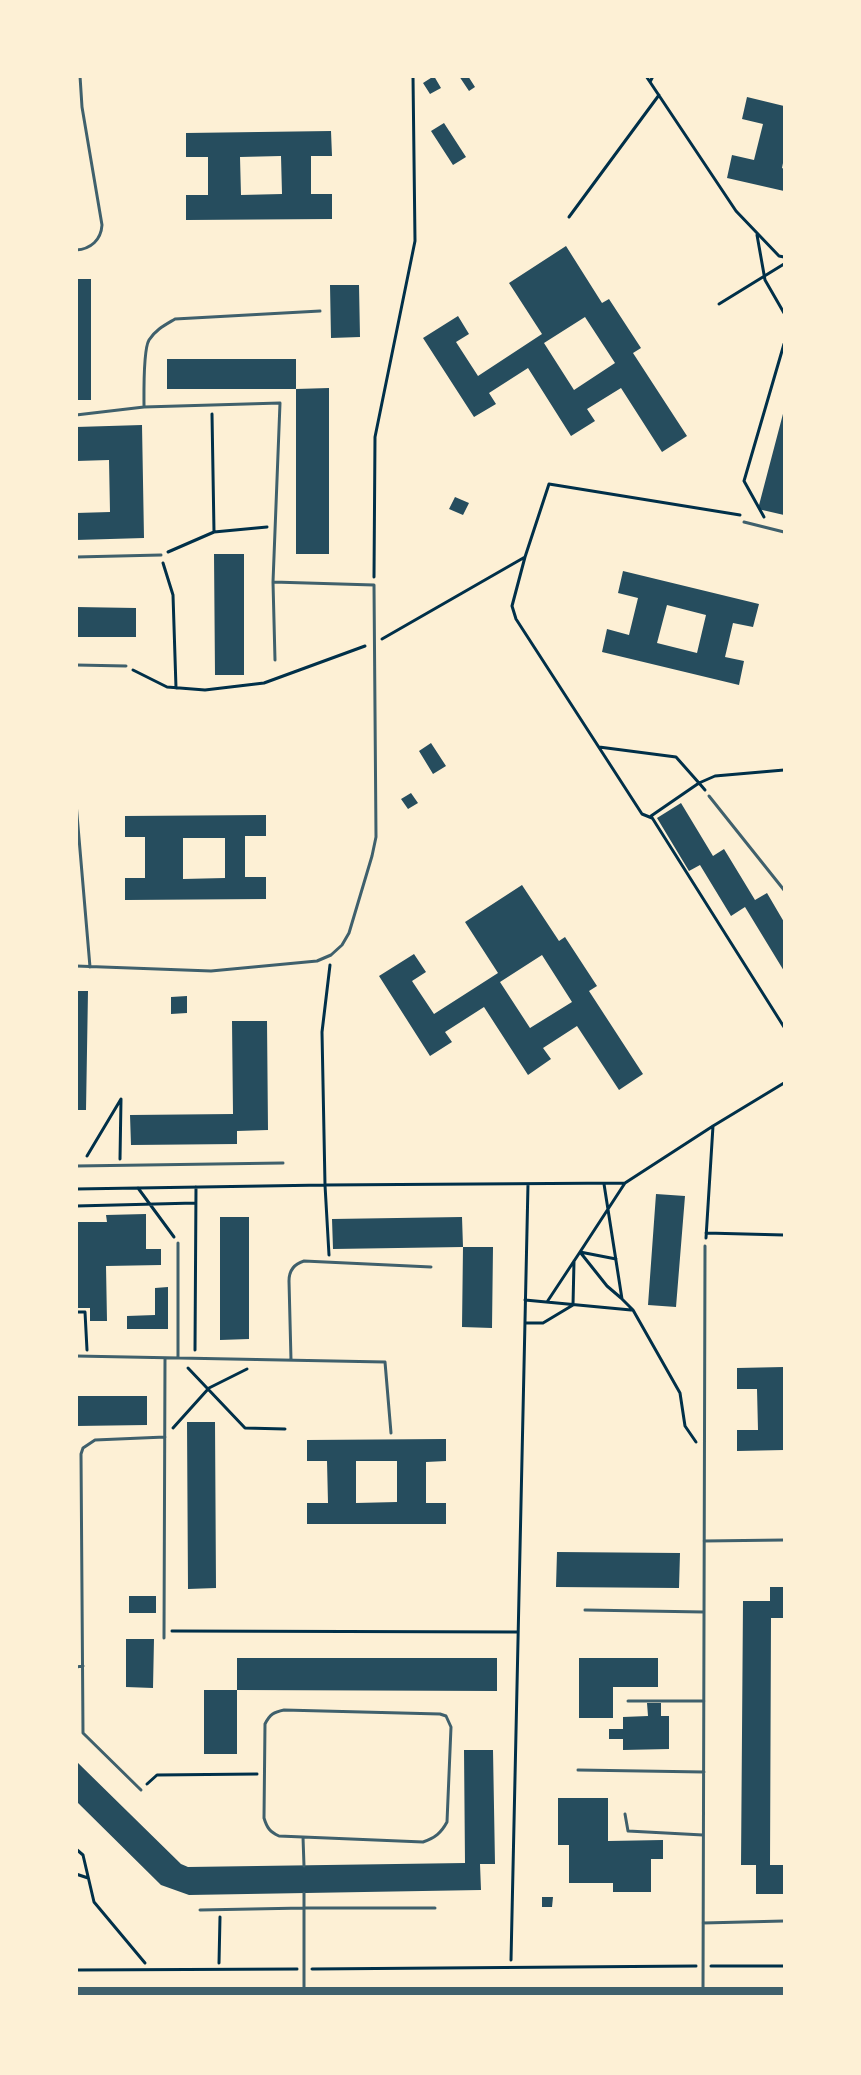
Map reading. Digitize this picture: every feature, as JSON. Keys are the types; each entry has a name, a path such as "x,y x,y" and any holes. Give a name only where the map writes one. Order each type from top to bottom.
{"street":[{"path":"76,1991 784,1991"}],"lane":[{"path":"76,250 85,249 94,243 101,233 102,225 82,107 80,76"},
{"path":"144,407 147,343 154,332 164,325 175,320 320,311"},
{"path":"76,415 144,407 280,403 273,582 275,660"},
{"path":"744,522 784,532"},
{"path":"76,556 160,555"},
{"path":"76,966 211,971 317,961 332,955 349,933 376,837 374,585 273,582"},
{"path":"76,665 126,666"},
{"path":"709,796 783,883 784,890"},
{"path":"76,802 90,967"},
{"path":"79,1166 283,1163"},
{"path":"178,1243 178,1358"},
{"path":"703,1990 705,1246"},
{"path":"291,1360 289,1274 294,1265 304,1261 431,1267"},
{"path":"76,1356 385,1362 391,1433"},
{"path":"164,1638 165,1358"},
{"path":"141,1790 83,1733 81,1454 83,1448 96,1440 165,1437"},
{"path":"704,1541 784,1540"},
{"path":"585,1610 704,1612"},
{"path":"76,1667 83,1666"},
{"path":"628,1701 704,1701"},
{"path":"284,1710 440,1714 446,1716 451,1726 447,1822 433,1839 423,1842 279,1836 272,1833 266,1827 264,1818 265,1774 266,1724 269,1716 275,1712 284,1710"},
{"path":"578,1770 704,1772"},
{"path":"626,1814 628,1831 704,1835"},
{"path":"303,1837 304,1866"},
{"path":"304,1893 304,1991"},
{"path":"200,1910 435,1908"},
{"path":"703,1923 784,1921"}],"path":[{"path":"374,585 375,437 415,241 413,76"},
{"path":"646,76 736,211 778,256 784,257"},
{"path":"650,82 653,76"},
{"path":"569,217 658,95"},
{"path":"757,233 765,280 784,313"},
{"path":"719,304 784,264"},
{"path":"754,517 765,519 744,480 784,344"},
{"path":"212,405 214,532"},
{"path":"742,515 549,484 512,606 516,619 642,814 653,818 784,1027"},
{"path":"176,688 173,595 160,555 214,532 275,526"},
{"path":"126,666 167,687 205,690 264,683 375,643 525,557"},
{"path":"599,747 676,758 709,796"},
{"path":"653,818 651,816 699,783 715,776 784,770"},
{"path":"329,1262 322,1032 332,955"},
{"path":"547,1302 626,1183 784,1083"},
{"path":"79,1166 121,1100 120,1165"},
{"path":"705,1246 713,1126"},
{"path":"76,1189 626,1183"},
{"path":"511,1960 528,1184"},
{"path":"604,1184 622,1299"},
{"path":"195,1359 196,1187"},
{"path":"138,1188 178,1243 195,1255"},
{"path":"76,1206 195,1203"},
{"path":"706,1233 784,1234"},
{"path":"580,1252 616,1259"},
{"path":"580,1252 607,1286 633,1310 680,1393 685,1426 705,1455"},
{"path":"573,1305 574,1261"},
{"path":"525,1300 633,1310"},
{"path":"525,1323 543,1323 573,1305"},
{"path":"76,1312 85,1312 87,1356"},
{"path":"178,1358 245,1428 285,1429"},
{"path":"165,1437 209,1388 264,1360"},
{"path":"164,1631 518,1632"},
{"path":"141,1790 158,1775 265,1774"},
{"path":"76,1849 83,1855 94,1902 145,1964"},
{"path":"76,1874 88,1878"},
{"path":"219,1963 220,1910"},
{"path":"76,1970 784,1966"}],"building":[{"path":"434,76 441,88 430,94 423,83"},
{"path":"459,76 468,76 475,87 469,91"},
{"path":"747,97 784,106 782,168 784,169 784,191 727,178 732,155 754,160 763,124 742,119"},
{"path":"444,123 466,157 453,165 431,131"},
{"path":"331,131 332,156 311,156 311,194 332,194 332,219 186,220 186,195 208,195 208,157 186,157 186,133","holes":["281,156 282,194 241,195 240,157"]},
{"path":"566,246 602,303 609,299 641,348 633,353 687,436 662,452 621,388 587,409 595,421 571,436 528,368 489,393 496,404 474,417 423,338 458,316 469,334 456,342 478,376 542,334 509,283","holes":["585,317 615,363 574,390 544,343"]},
{"path":"76,279 91,279 91,400 76,400"},
{"path":"330,285 359,285 360,337 331,338"},
{"path":"167,359 296,359 296,389 167,389"},
{"path":"329,388 329,554 296,554 296,389"},
{"path":"784,410 784,515 758,509"},
{"path":"142,425 144,538 76,540 76,513 110,512 109,460 76,461 76,427"},
{"path":"455,497 469,503 463,515 449,509"},
{"path":"214,554 244,554 244,675 215,675"},
{"path":"623,571 759,604 753,627 733,623 725,657 744,661 739,685 602,652 607,629 629,635 638,598 618,593","holes":["667,605 706,615 697,653 657,643"]},
{"path":"76,607 136,608 136,637 76,637"},
{"path":"431,743 446,766 433,774 419,751"},
{"path":"411,793 418,803 408,809 401,799"},
{"path":"681,803 713,856 724,849 755,900 767,893 784,922 784,971 745,907 731,916 700,865 689,871 657,818"},
{"path":"266,815 266,836 245,836 245,877 266,877 266,899 125,900 125,878 145,878 145,837 125,837 125,816","holes":["183,838 225,838 225,878 183,879"]},
{"path":"522,885 559,941 565,937 597,986 589,991 643,1074 619,1090 577,1026 543,1048 551,1059 528,1075 484,1007 445,1032 452,1042 430,1056 379,976 414,954 426,972 412,981 434,1014 498,973 465,922","holes":["542,955 572,1002 530,1028 500,982"]},
{"path":"76,991 88,991 86,1110 76,1110"},
{"path":"187,996 187,1013 171,1014 171,997"},
{"path":"232,1021 267,1021 268,1130 237,1131 237,1144 131,1145 130,1115 233,1114"},
{"path":"656,1194 685,1196 676,1307 648,1305"},
{"path":"146,1214 146,1249 161,1249 161,1265 106,1266 107,1321 90,1321 90,1308 76,1308 76,1222 107,1222 106,1215"},
{"path":"220,1217 249,1217 249,1339 220,1340"},
{"path":"462,1217 463,1247 333,1249 332,1219"},
{"path":"463,1247 493,1247 492,1328 462,1327"},
{"path":"168,1287 168,1329 127,1329 127,1316 155,1315 155,1288"},
{"path":"784,1367 784,1450 737,1451 737,1430 758,1430 757,1389 737,1389 737,1368"},
{"path":"76,1396 147,1396 147,1425 76,1426"},
{"path":"187,1422 215,1422 216,1588 188,1589"},
{"path":"446,1439 446,1461 426,1462 426,1503 446,1503 446,1524 307,1524 307,1503 328,1503 327,1461 307,1461 307,1440","holes":["356,1461 397,1461 397,1502 356,1503"]},
{"path":"557,1552 680,1553 679,1588 556,1587"},
{"path":"770,1587 784,1587 784,1618 771,1618 770,1865 784,1865 784,1894 756,1894 756,1865 741,1865 743,1601 770,1601"},
{"path":"129,1596 156,1596 156,1613 129,1613"},
{"path":"126,1639 154,1639 153,1688 126,1687"},
{"path":"237,1658 497,1658 497,1691 237,1690"},
{"path":"579,1658 658,1658 658,1687 613,1687 613,1718 579,1718"},
{"path":"204,1690 237,1690 237,1754 204,1754"},
{"path":"647,1703 661,1703 661,1716 669,1716 669,1749 623,1750 623,1739 609,1739 609,1729 623,1729 623,1717 648,1716"},
{"path":"464,1750 493,1750 495,1864 480,1864 481,1890 189,1895 161,1885 76,1801 76,1761 181,1864 188,1867 465,1863"},
{"path":"558,1798 608,1798 608,1841 663,1840 663,1859 651,1859 651,1892 613,1892 613,1883 569,1883 569,1845 558,1845"},
{"path":"542,1897 553,1897 552,1907 542,1907"}]}
